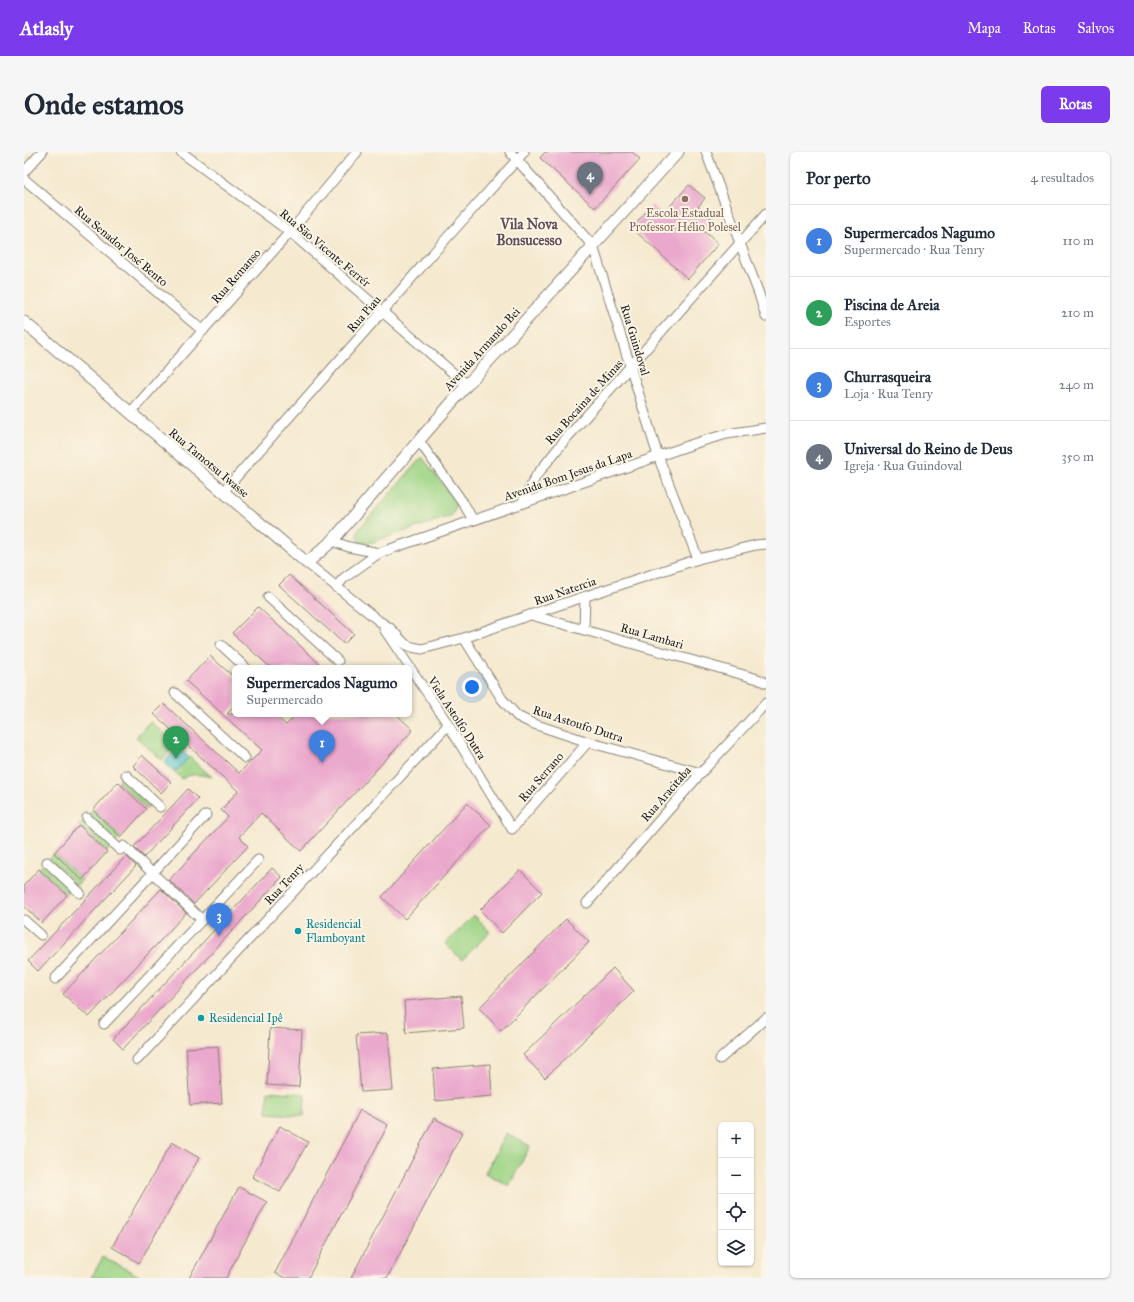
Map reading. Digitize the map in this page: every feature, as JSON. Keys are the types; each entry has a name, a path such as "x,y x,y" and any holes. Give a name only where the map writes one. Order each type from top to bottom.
{"street":[{"path":"24,172 42,152"},
{"name":"Rua São Vicente Ferrér","path":"181,152 290,232 467,385"},
{"name":"Rua Remanso","path":"130,413 290,232 357,152"},
{"name":"Rua Guindoval","path":"510,152 593,246 658,456 698,559"},
{"name":"Rua Piau","path":"223,492 524,152"},
{"name":"Avenida Armando Bei","path":"307,563 332,541 467,385 678,152"},
{"path":"706,152 740,245 762,295 766,317"},
{"name":"Rua Senador José Bento","path":"24,179 203,331"},
{"name":"Rua Bocaina de Minas","path":"522,503 536,476 564,441 766,214"},
{"name":"Rua Tamotsu Iwasse","path":"24,322 307,563 379,621"},
{"name":"Avenida Bom Jesus da Lapa","path":"336,587 344,578 379,553 658,456 727,434 766,428"},
{"path":"419,441 464,504 473,520"},
{"path":"332,541 349,547 379,553"},
{"name":"Rua Natercia","path":"379,621 390,628 405,644 422,649 464,638 698,559 766,544"},
{"path":"268,597 338,662"},
{"path":"584,597 584,630"},
{"name":"Rua Lambari","path":"531,615 758,679 766,683"},
{"name":"Viela Astolfo Dutra","path":"379,621 408,665"},
{"name":"Rua Astoufo Dutra","path":"464,638 502,699 516,716 531,723 588,742 701,773"},
{"path":"221,645 243,665"},
{"name":"Viela Astolfo Dutra","path":"412,671 448,725 512,829"},
{"path":"175,693 245,758"},
{"name":"Rua Aracitaba","path":"587,903 701,773 766,703"},
{"name":"Rua Tenry","path":"137,1060 448,725"},
{"name":"Rua Serrano","path":"512,829 588,742"},
{"path":"126,775 160,807"},
{"path":"55,979 206,815"},
{"path":"87,818 153,873 202,920"},
{"path":"104,1024 258,860"},
{"path":"47,862 80,893"},
{"path":"24,920 41,935"},
{"path":"720,1059 766,1018"}],"green space":[{"path":"422,457 454,499 455,508 451,516 373,542 359,542 357,536 358,530"},
{"path":"150,721 176,745 162,760 136,737"},
{"path":"189,757 212,777 189,775 182,779 175,772"},
{"path":"122,777 151,804 146,809 118,782"},
{"path":"93,810 121,837 116,842 88,815"},
{"path":"84,820 112,847 107,852 79,825"},
{"path":"54,853 82,880 77,885 49,858"},
{"path":"43,864 72,890 67,895 39,869"},
{"path":"474,915 490,932 462,960 445,944"},
{"path":"268,1091 305,1094 304,1116 267,1113"},
{"path":"506,1133 530,1146 509,1186 485,1173"},
{"path":"103,1257 141,1277 91,1278"}],"water":[{"path":"178,747 189,757 175,772 164,762"}],"building":[{"path":"545,152 632,152 640,159 595,208 540,158"},
{"path":"689,185 705,198 698,207 714,221 705,232 718,244 688,279 632,228 652,205 662,215"},
{"path":"289,575 354,634 344,644 279,585"},
{"path":"258,607 321,665 268,665 232,633"},
{"path":"210,656 232,675 232,708 227,714 232,714 232,717 277,717 286,725 294,717 399,717 413,730 301,851 261,813 239,837 248,846 194,904 169,880 228,817 221,810 238,791 154,714 164,704 239,773 262,750 186,681"},
{"path":"142,755 171,782 161,793 133,766"},
{"path":"118,782 146,809 121,837 93,810"},
{"path":"188,789 198,799 144,857 134,847"},
{"path":"467,803 491,825 405,919 382,897"},
{"path":"79,825 107,852 82,880 54,853"},
{"path":"126,856 136,866 38,971 28,961"},
{"path":"272,868 282,877 123,1049 113,1039"},
{"path":"39,869 67,895 42,923 24,906 24,885"},
{"path":"520,870 542,892 502,933 480,910"},
{"path":"161,889 186,913 89,1017 63,994"},
{"path":"566,919 589,942 501,1031 479,1008"},
{"path":"613,968 634,991 545,1078 523,1055"},
{"path":"461,996 464,1028 406,1033 404,1001"},
{"path":"270,1028 302,1030 299,1087 267,1085"},
{"path":"388,1033 393,1090 361,1092 356,1035"},
{"path":"218,1046 222,1103 190,1105 186,1048"},
{"path":"490,1064 492,1096 435,1101 433,1069"},
{"path":"360,1110 388,1125 308,1278 285,1278 275,1273"},
{"path":"434,1118 462,1133 404,1246 387,1278 351,1278"},
{"path":"280,1126 308,1142 280,1192 252,1177"},
{"path":"172,1142 199,1158 139,1263 112,1247"},
{"path":"239,1187 267,1202 226,1278 189,1278"}],"place":[{"name":"Universal do Reino de Deus","path":"590,195"},
{"name":"Escola Estadual Professor Hélio Polesel","path":"685,199"},
{"name":"Piscina de Areia","path":"176,759"},
{"name":"Supermercados Nagumo","path":"322,763"},
{"name":"Residencial Flamboyant","path":"298,931"},
{"name":"Churrasqueira","path":"219,936"},
{"name":"Residencial Ipê","path":"201,1018"}],"district":[{"name":"Vila Nova Bonsucesso","path":"529,232"}]}
